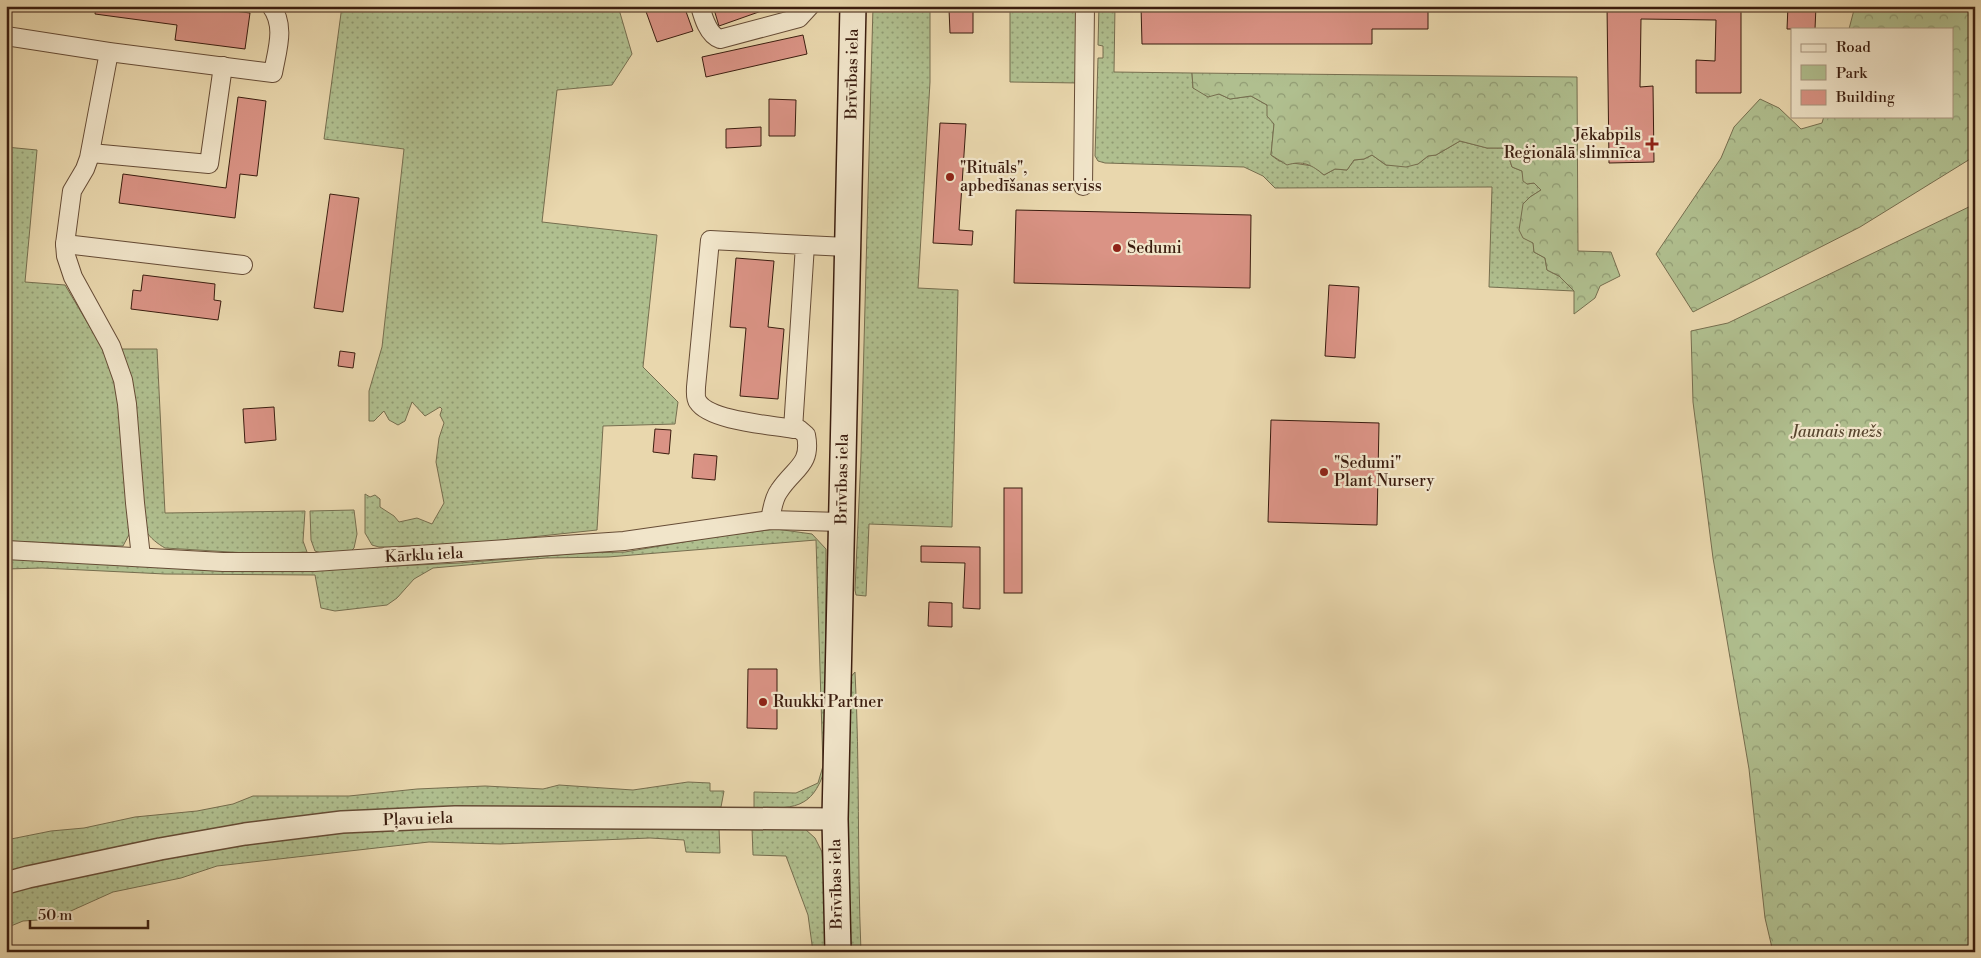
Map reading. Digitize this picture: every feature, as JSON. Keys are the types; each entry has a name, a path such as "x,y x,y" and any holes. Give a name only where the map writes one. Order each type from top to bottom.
{"main road":[{"name":"Brīvības iela","path":"838,952 835,819 853,6"}],"street":[{"path":"7,36 109,52 273,73 280,24 271,6"},
{"path":"700,6 713,36 723,39 799,18 810,6"},
{"path":"1083,186 1085,6"},
{"path":"109,52 91,153 85,169 72,191 65,244 66,256 73,277 111,346 123,380 127,404 141,557"},
{"path":"91,153 209,164 223,66"},
{"path":"770,520 778,492 807,457 808,445 806,435 799,429 724,417 700,404 696,399 710,240 847,247"},
{"path":"65,244 244,265"},
{"path":"793,428 805,245"},
{"name":"Kārklu iela","path":"6,550 223,562 276,562 466,553 632,540 770,520 841,522"},
{"name":"Pļavu iela","path":"6,884 28,877 160,849 245,834 342,822 455,817 835,819"}],"green space":[{"path":"342,6 618,6 632,54 612,85 557,90 542,222 657,235 643,367 678,402 675,424 603,426 597,530 466,544 379,547 372,545 365,533 365,494 370,497 375,495 380,499 380,507 394,516 399,522 417,518 432,524 444,503 436,462 439,438 444,423 440,415 442,409 440,407 425,416 412,402 405,421 398,425 389,420 384,411 374,421 369,421 369,391 382,347 404,149 324,139"},
{"path":"873,6 930,6 930,82 918,288 958,290 952,527 869,524 866,596 856,595 855,590 861,456"},
{"path":"1010,6 1081,6 1079,83 1010,82"},
{"path":"1099,6 1115,6 1114,72 1192,73 1193,88 1219,94 1230,99 1251,96 1267,105 1274,124 1271,155 1279,161 1313,166 1324,175 1335,169 1347,170 1354,160 1364,159 1372,155 1386,165 1418,164 1428,156 1436,155 1460,141 1487,148 1506,148 1512,167 1522,171 1527,184 1534,183 1541,190 1530,197 1534,252 1545,258 1547,270 1559,276 1574,291 1489,287 1492,187 1275,188 1263,176 1244,167 1105,163 1098,161 1095,156 1098,58 1103,58 1103,46 1098,45"},
{"path":"1855,6 1975,6 1975,156 1860,227 1693,312 1656,254 1721,158 1734,127 1760,99 1779,108 1801,129 1822,123 1823,118 1954,118 1954,28 1849,28"},
{"path":"1192,73 1577,77 1578,251 1611,252 1620,276 1600,286 1595,298 1574,314 1574,291 1559,276 1547,270 1545,258 1534,252 1533,243 1523,238 1519,230 1523,204 1541,190 1534,183 1527,184 1523,181 1522,171 1512,167 1506,148 1487,148 1460,141 1436,155 1428,156 1418,164 1406,167 1386,165 1372,155 1364,159 1354,160 1347,170 1335,169 1324,175 1307,164 1287,165 1271,155 1274,124 1267,116 1267,105 1251,96 1230,99 1219,94 1208,97 1193,88"},
{"path":"6,147 37,150 25,282 65,285 114,371 121,404 131,531 123,546 6,541"},
{"name":"Jaunais mežs","path":"1975,204 1975,952 1773,952 1765,918 1749,769 1713,558 1693,402 1691,331 1728,323"},
{"path":"120,349 157,349 165,513 305,511 303,541 307,552 263,554 165,548 150,536 146,531"},
{"path":"354,510 357,534 354,548 350,552 321,553 315,551 311,540 310,511"},
{"path":"776,529 812,534 826,549 825,769 820,783 807,800 790,807 779,808 754,808 754,792 796,793 818,783 823,766 816,540 608,557 546,558 433,568 414,579 397,598 387,605 335,611 321,608 315,575 165,574 42,568 6,569 6,557 200,570 289,571 460,563 582,553 625,552 713,537"},
{"path":"855,672 861,952 850,952 847,864 849,679"},
{"path":"688,782 710,783 710,791 724,791 721,807 497,809 6,875 6,840 51,831 84,828 135,817 197,811 233,804 253,796 349,796 417,789 485,786 543,789 559,785 633,790"},
{"path":"435,826 719,828 720,853 686,852 684,840 650,838 500,844 429,842 217,866 181,878 113,892 53,919 23,921 6,928 6,892 136,865 311,835 365,829"},
{"path":"752,828 805,829 815,838 822,852 828,952 813,952 808,915 786,856 753,855"}],"building":[{"path":"96,6 196,6 250,13 245,49 175,40 177,25 95,14"},
{"path":"644,6 684,6 693,31 657,42"},
{"path":"713,6 770,6 770,8 719,26"},
{"path":"1141,6 1428,6 1428,29 1372,29 1372,44 1142,44"},
{"path":"1607,6 1741,6 1741,93 1696,93 1696,60 1715,61 1716,20 1641,19 1640,87 1653,86 1654,162 1609,163"},
{"path":"1788,6 1816,6 1815,28 1787,29"},
{"path":"949,9 973,9 973,33 950,33"},
{"path":"803,35 807,54 706,77 702,57"},
{"path":"238,97 266,101 257,176 240,174 235,218 119,203 123,174 226,188"},
{"path":"769,99 796,100 795,136 769,136"},
{"name":"\"Rituāls\", apbedīšanas serviss","path":"940,123 966,124 959,230 973,231 972,245 933,243"},
{"path":"761,127 761,146 726,148 726,129"},
{"path":"330,194 359,198 343,312 314,308"},
{"path":"1016,210 1251,215 1250,288 1014,283"},
{"path":"736,258 774,261 768,327 784,329 778,399 740,396 746,328 730,327"},
{"path":"143,275 215,284 214,300 221,301 218,320 131,309 133,290 141,291"},
{"path":"1329,285 1359,287 1355,358 1325,356"},
{"path":"340,351 355,353 353,368 338,366"},
{"path":"274,407 276,440 245,443 243,409"},
{"name":"\"Sedumi\" Plant Nursery","path":"1271,420 1379,423 1377,525 1268,522"},
{"path":"655,429 671,430 669,454 653,452"},
{"path":"694,454 717,456 715,480 692,478"},
{"path":"1004,488 1022,488 1022,593 1004,593"},
{"path":"921,546 980,547 980,609 963,608 965,563 921,562"},
{"path":"929,602 952,603 952,627 928,626"},
{"path":"748,669 777,669 777,729 747,728"}],"place":[{"name":"Jēkabpils Reģionālā slimnīca","path":"1652,144"},
{"name":"\"Rituāls\", apbedīšanas serviss","path":"950,177"},
{"name":"Sedumi","path":"1117,248"},
{"name":"\"Sedumi\" Plant Nursery","path":"1324,472"},
{"name":"Ruukki Partner","path":"763,702"}]}
